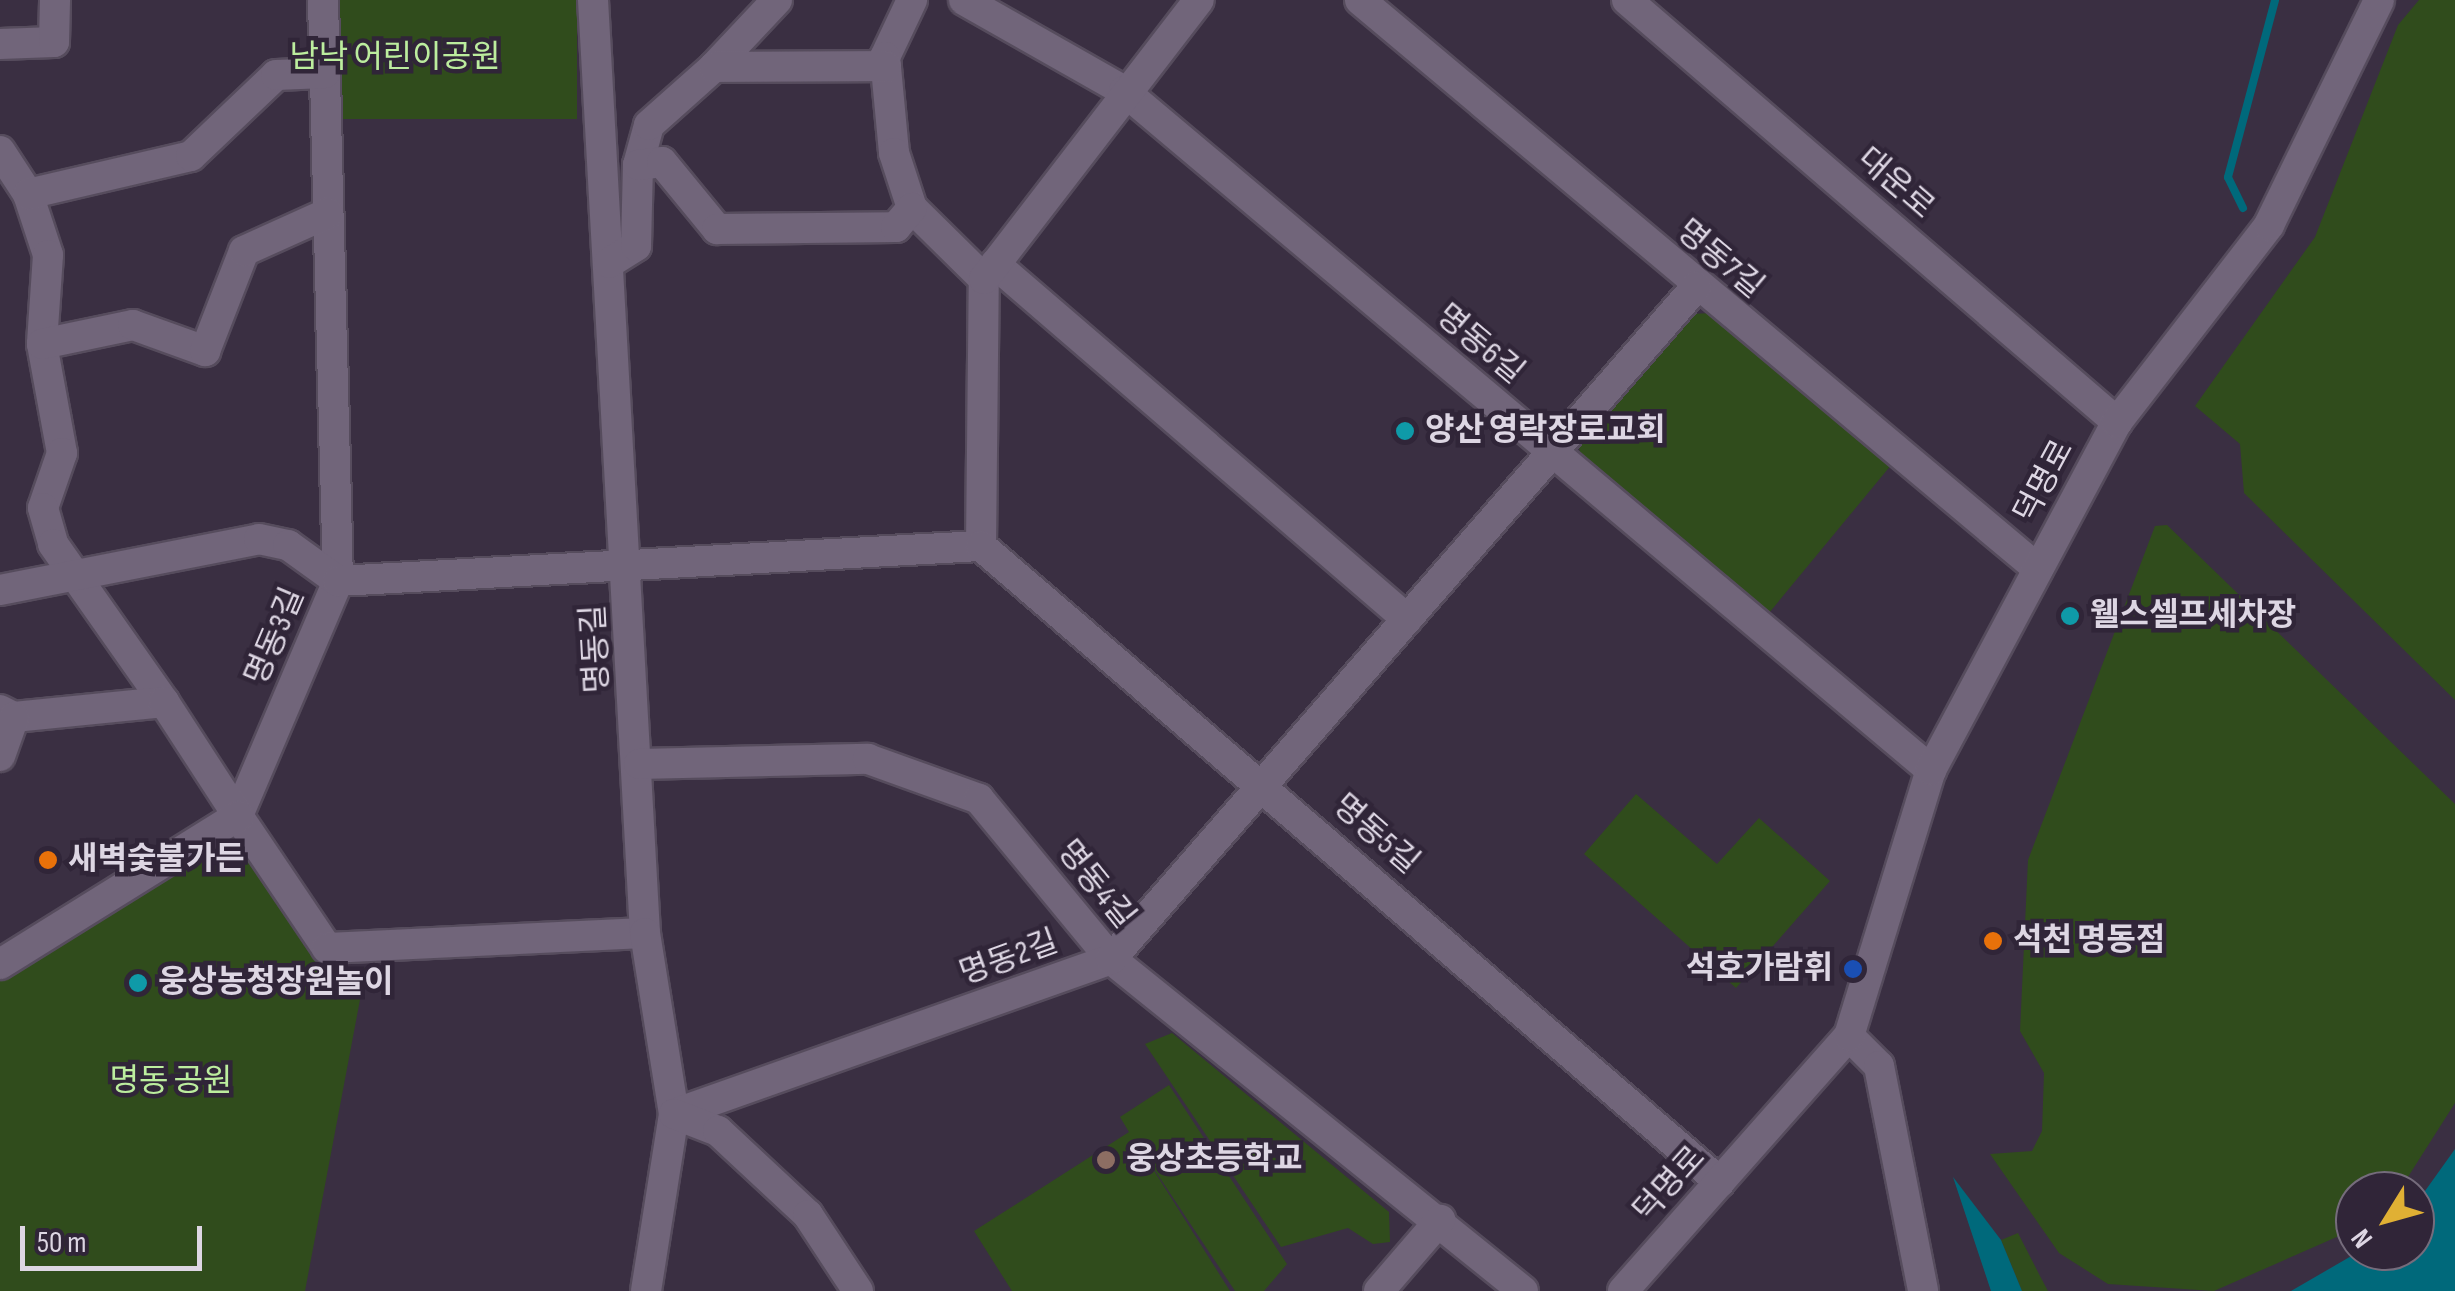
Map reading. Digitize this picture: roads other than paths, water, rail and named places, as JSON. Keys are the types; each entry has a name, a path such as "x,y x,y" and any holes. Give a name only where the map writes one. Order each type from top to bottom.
{"street":[{"path":"0,44 54,42 55,0"},
{"name":"명동3길","path":"238,816 338,580 323,0"},
{"name":"명동길","path":"593,0 639,764 645,933 674,1114 646,1291"},
{"path":"609,264 636,246 638,165 649,125 714,67 777,0"},
{"path":"912,0 886,66 894,153 912,208 1408,618"},
{"name":"명동6길","path":"964,0 1124,91 1930,770"},
{"path":"0,590 259,539 288,545 338,580 981,546 989,272 1124,91 1198,0"},
{"name":"명동7길","path":"1360,0 1696,287 2038,569"},
{"name":"대운로","path":"1627,0 2117,422"},
{"name":"덕명로","path":"1623,1291 1850,1036 1930,770 2117,422 2269,225 2379,0"},
{"path":"714,67 886,66"},
{"path":"28,194 191,156 276,75 325,73"},
{"path":"0,151 28,194 48,255 42,344 62,453 43,508 53,544 164,702 327,948 645,933"},
{"path":"638,165 662,162 717,229 896,227 912,208"},
{"path":"42,344 133,325 205,350 244,251 328,213"},
{"name":"명동2길","path":"674,1114 1112,959 1696,287"},
{"name":"명동5길","path":"981,546 1720,1182"},
{"path":"0,756 7,714 164,702"},
{"name":"명동4길","path":"639,764 868,759 980,799 1112,959 1440,1220 1522,1291"},
{"path":"0,964 238,816"},
{"path":"1850,1036 1879,1066 1923,1291"},
{"path":"674,1114 718,1131 808,1215 858,1291"},
{"path":"1379,1291 1440,1220"}],"water":[{"path":"2455,1149 2455,1291 2291,1291 2335,1265 2335,1271 2435,1271 2435,1177"},
{"path":"1953,1177 2001,1240 2022,1291 1991,1291"}],"waterway":[{"path":"2243,208 2228,177 2275,0"}],"place":[{"name":"양산 영락장로교회","path":"1405,431"},
{"name":"웰스셀프세차장","path":"2070,616"},
{"name":"새벽숯불가든","path":"48,860"},
{"name":"석천 명동점","path":"1993,941"},
{"name":"석호가람휘","path":"1853,969"},
{"name":"웅상농청장원놀이","path":"138,983"},
{"name":"웅상초등학교","path":"1106,1160"}],"park label":[{"name":"남낙 어린이공원","path":"395,58"},
{"name":"명동 공원","path":"171,1082"}]}
